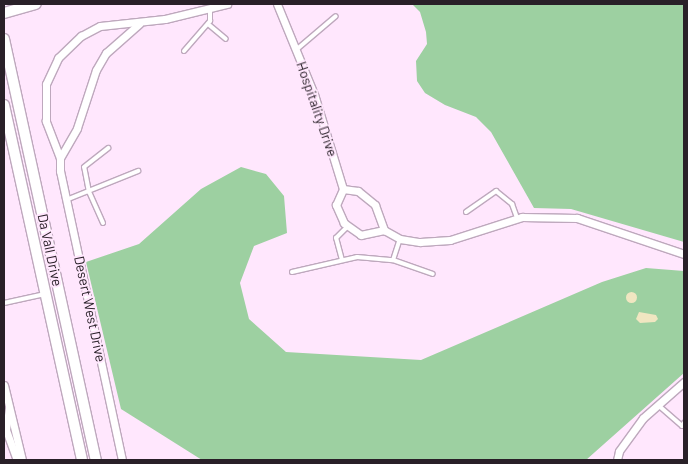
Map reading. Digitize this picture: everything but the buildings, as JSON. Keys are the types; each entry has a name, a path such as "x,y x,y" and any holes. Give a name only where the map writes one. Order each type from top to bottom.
{"main road":[{"path":"4,13 36,4"},
{"name":"Da Vall Drive","path":"4,39 96,460"},
{"name":"Da Vall Drive","path":"4,105 82,460"}],"street":[{"name":"Desert West Drive","path":"122,460 66,200 60,158 46,121 46,84 58,58 80,36 100,26 141,23 227,4"},
{"name":"Hospitality Drive","path":"277,4 314,94 342,189 336,205 348,226"},
{"name":"Desert West Drive","path":"60,158 76,128 96,70 106,53 141,23"},
{"path":"342,189 358,191 375,205 384,230 400,239 420,242 450,240 517,218 577,218 684,254"},
{"path":"348,226 361,235 384,230"},
{"path":"617,460 619,451 643,418 684,382"},
{"path":"4,385 22,460"},
{"path":"9,408 6,430 16,460"}],"lane":[{"path":"184,51 208,24 210,8"},
{"path":"296,50 336,16"},
{"path":"208,24 226,39"},
{"path":"103,223 89,192 84,167 108,148"},
{"path":"66,200 138,171"},
{"path":"466,212 496,191 512,204 517,218"},
{"path":"342,260 336,238 348,226"},
{"path":"393,260 400,239"},
{"path":"292,272 357,257 393,260 433,274"},
{"path":"4,303 45,294"},
{"path":"658,404 682,426 684,423"}],"green space":[{"path":"412,4 684,4 684,242 571,209 534,208 491,132 476,117 445,105 425,93 417,81 416,61 427,44 426,32 420,12"},
{"path":"241,167 266,174 284,196 287,233 254,246 240,283 249,319 286,352 421,360 602,282 646,268 684,271 684,373 586,460 202,460 121,409 86,262 139,244 201,189"}],"sand":[{"path":"629,292 633,292 636,297 635,301 629,302 626,299 626,295"},
{"path":"639,312 656,315 658,319 655,322 640,323 636,319"}]}
